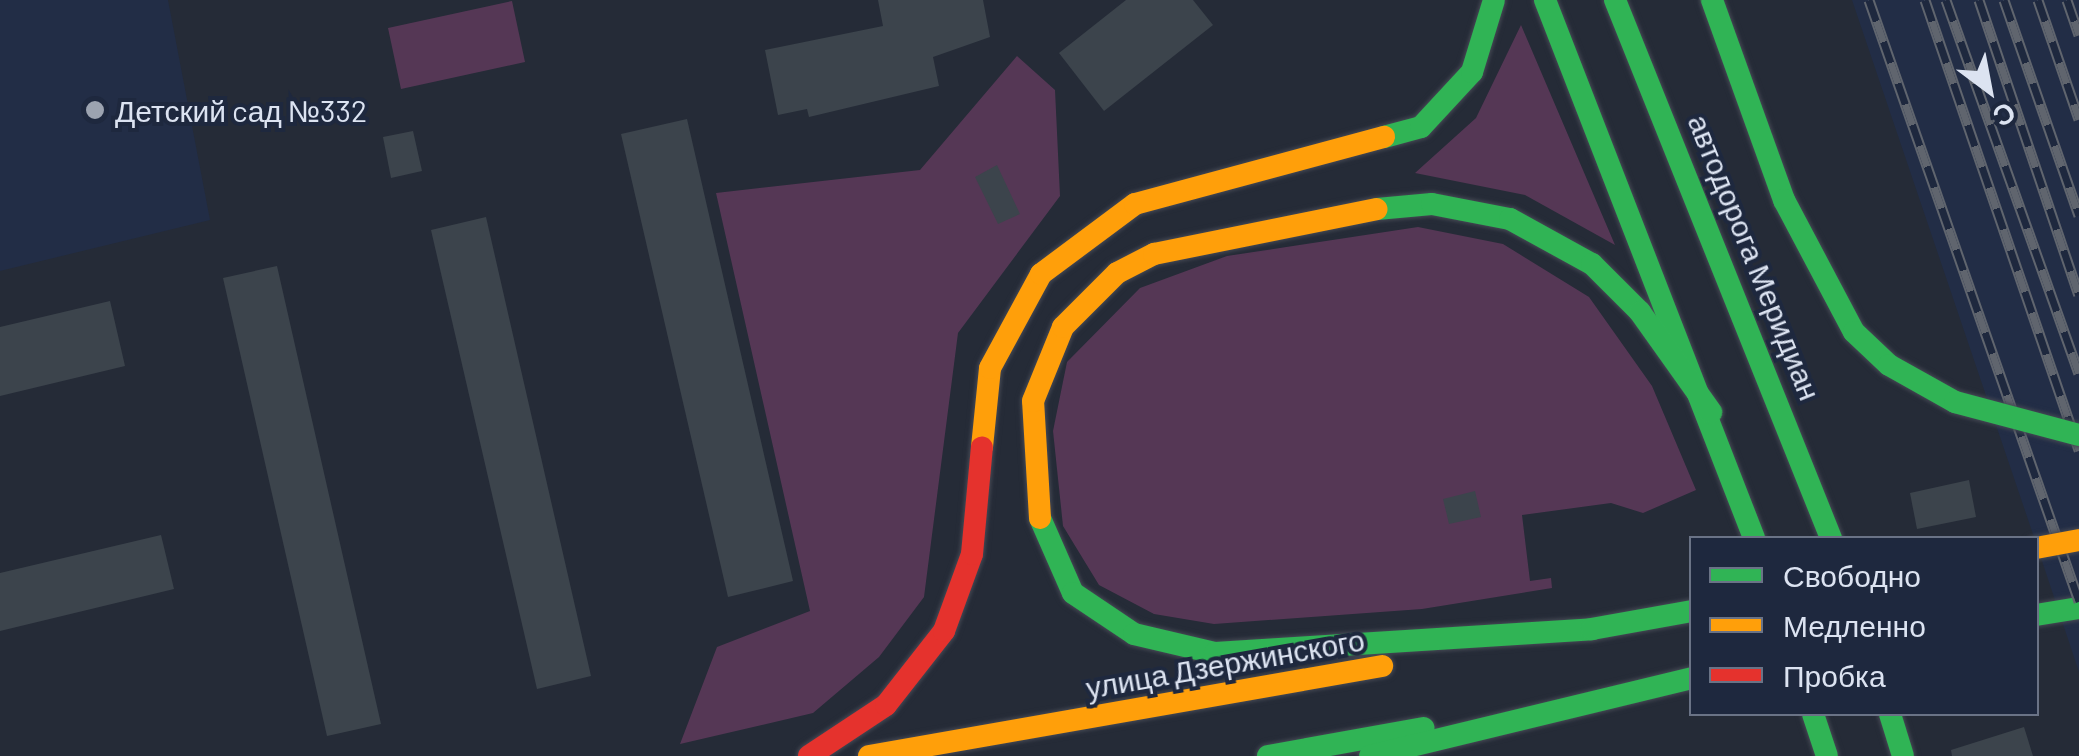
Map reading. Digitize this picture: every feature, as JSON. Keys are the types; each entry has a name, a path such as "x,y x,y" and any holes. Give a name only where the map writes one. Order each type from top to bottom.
{"main road":[{"path":"808,756 886,706 944,631 972,554 990,368 1041,274 1135,204 1422,127 1472,72 1494,0"},
{"path":"1545,0 1711,412 1753,536"},
{"name":"автодорога Меридиан","path":"1615,0 1830,536"},
{"path":"1712,0 1784,200 1854,332 1954,402 2079,436"},
{"path":"1689,612 1592,629 1276,654 1214,653 1134,634 1073,593 1047,550 1030,480 1044,363 1089,297 1154,254 1319,215 1432,204 1510,218 1592,264 1640,312 1711,412"},
{"path":"2039,547 2079,540"},
{"path":"2039,615 2079,608"},
{"name":"улица Дзержинского","path":"870,756 1592,629"},
{"path":"1268,756 1689,679"},
{"path":"1370,756 1600,695"},
{"path":"1814,716 1827,755"},
{"path":"1891,716 1903,756"}],"shaded area":[{"name":"Детский cад №332","path":"0,0 168,0 210,220 0,271"},
{"path":"1852,0 2079,0 2079,672 2039,552 2039,536 2034,536"},
{"path":"512,1 525,62 401,89 388,28"},
{"path":"1521,25 1615,245 1525,195 1415,173 1476,118"},
{"path":"1017,56 1055,90 1060,196 958,333 924,597 879,657 813,713 680,744 717,647 810,611 716,193 920,170"},
{"path":"1418,227 1503,244 1589,297 1652,386 1696,490 1643,513 1611,503 1522,515 1530,581 1551,578 1552,588 1422,609 1214,624 1154,614 1099,585 1063,526 1053,431 1067,362 1140,288 1227,256"}],"building":[{"path":"878,0 983,0 990,37 933,57 939,86 809,117 807,109 778,115 765,50 883,26"},
{"path":"1126,0 1193,0 1213,25 1104,111 1059,53"},
{"path":"687,119 793,581 728,597 621,134"},
{"path":"413,131 422,171 391,178 383,137"},
{"path":"997,165 1020,214 998,224 975,177"},
{"path":"486,217 591,676 537,689 431,230"},
{"path":"277,266 381,724 327,736 223,278"},
{"path":"110,301 125,366 0,396 0,327"},
{"path":"1969,480 1976,517 1917,529 1910,493"},
{"path":"1475,491 1481,517 1449,524 1443,499"},
{"path":"161,535 174,589 0,631 0,573"},
{"path":"2024,727 2033,756 1952,756 1951,750"}],"railway":[{"path":"1869,0 2079,601"},
{"path":"1925,0 2079,450"},
{"path":"1946,0 2079,373"},
{"path":"1979,0 2079,295"},
{"path":"2004,0 2079,215"},
{"path":"2038,0 2079,119"},
{"path":"2067,0 2079,35"}],"traffic: fast":[{"path":"1384,137 1421,127 1472,72 1494,0"},
{"path":"1545,0 1753,536"},
{"path":"1615,0 1830,536"},
{"path":"1712,0 1784,200 1854,332 1889,365 1955,402 2079,435"},
{"path":"1377,209 1432,204 1510,219 1592,264 1640,312 1711,412"},
{"path":"1040,518 1073,593 1134,634 1215,653 1592,629 1689,612"},
{"path":"2039,615 2079,608"},
{"path":"1370,756 1689,679"},
{"path":"1814,716 1827,756"},
{"path":"1891,716 1903,756"},
{"path":"1268,756 1423,728"}],"traffic: slow":[{"path":"982,447 990,368 1041,274 1135,204 1384,137"},
{"path":"1040,518 1033,401 1063,327 1117,273 1154,254 1377,209"},
{"path":"2039,547 2079,540"},
{"path":"869,756 1382,666"}],"traffic: jam":[{"path":"809,756 886,705 944,631 972,554 982,447"}],"place":[{"name":"Детский cад №332","path":"95,110"}]}
